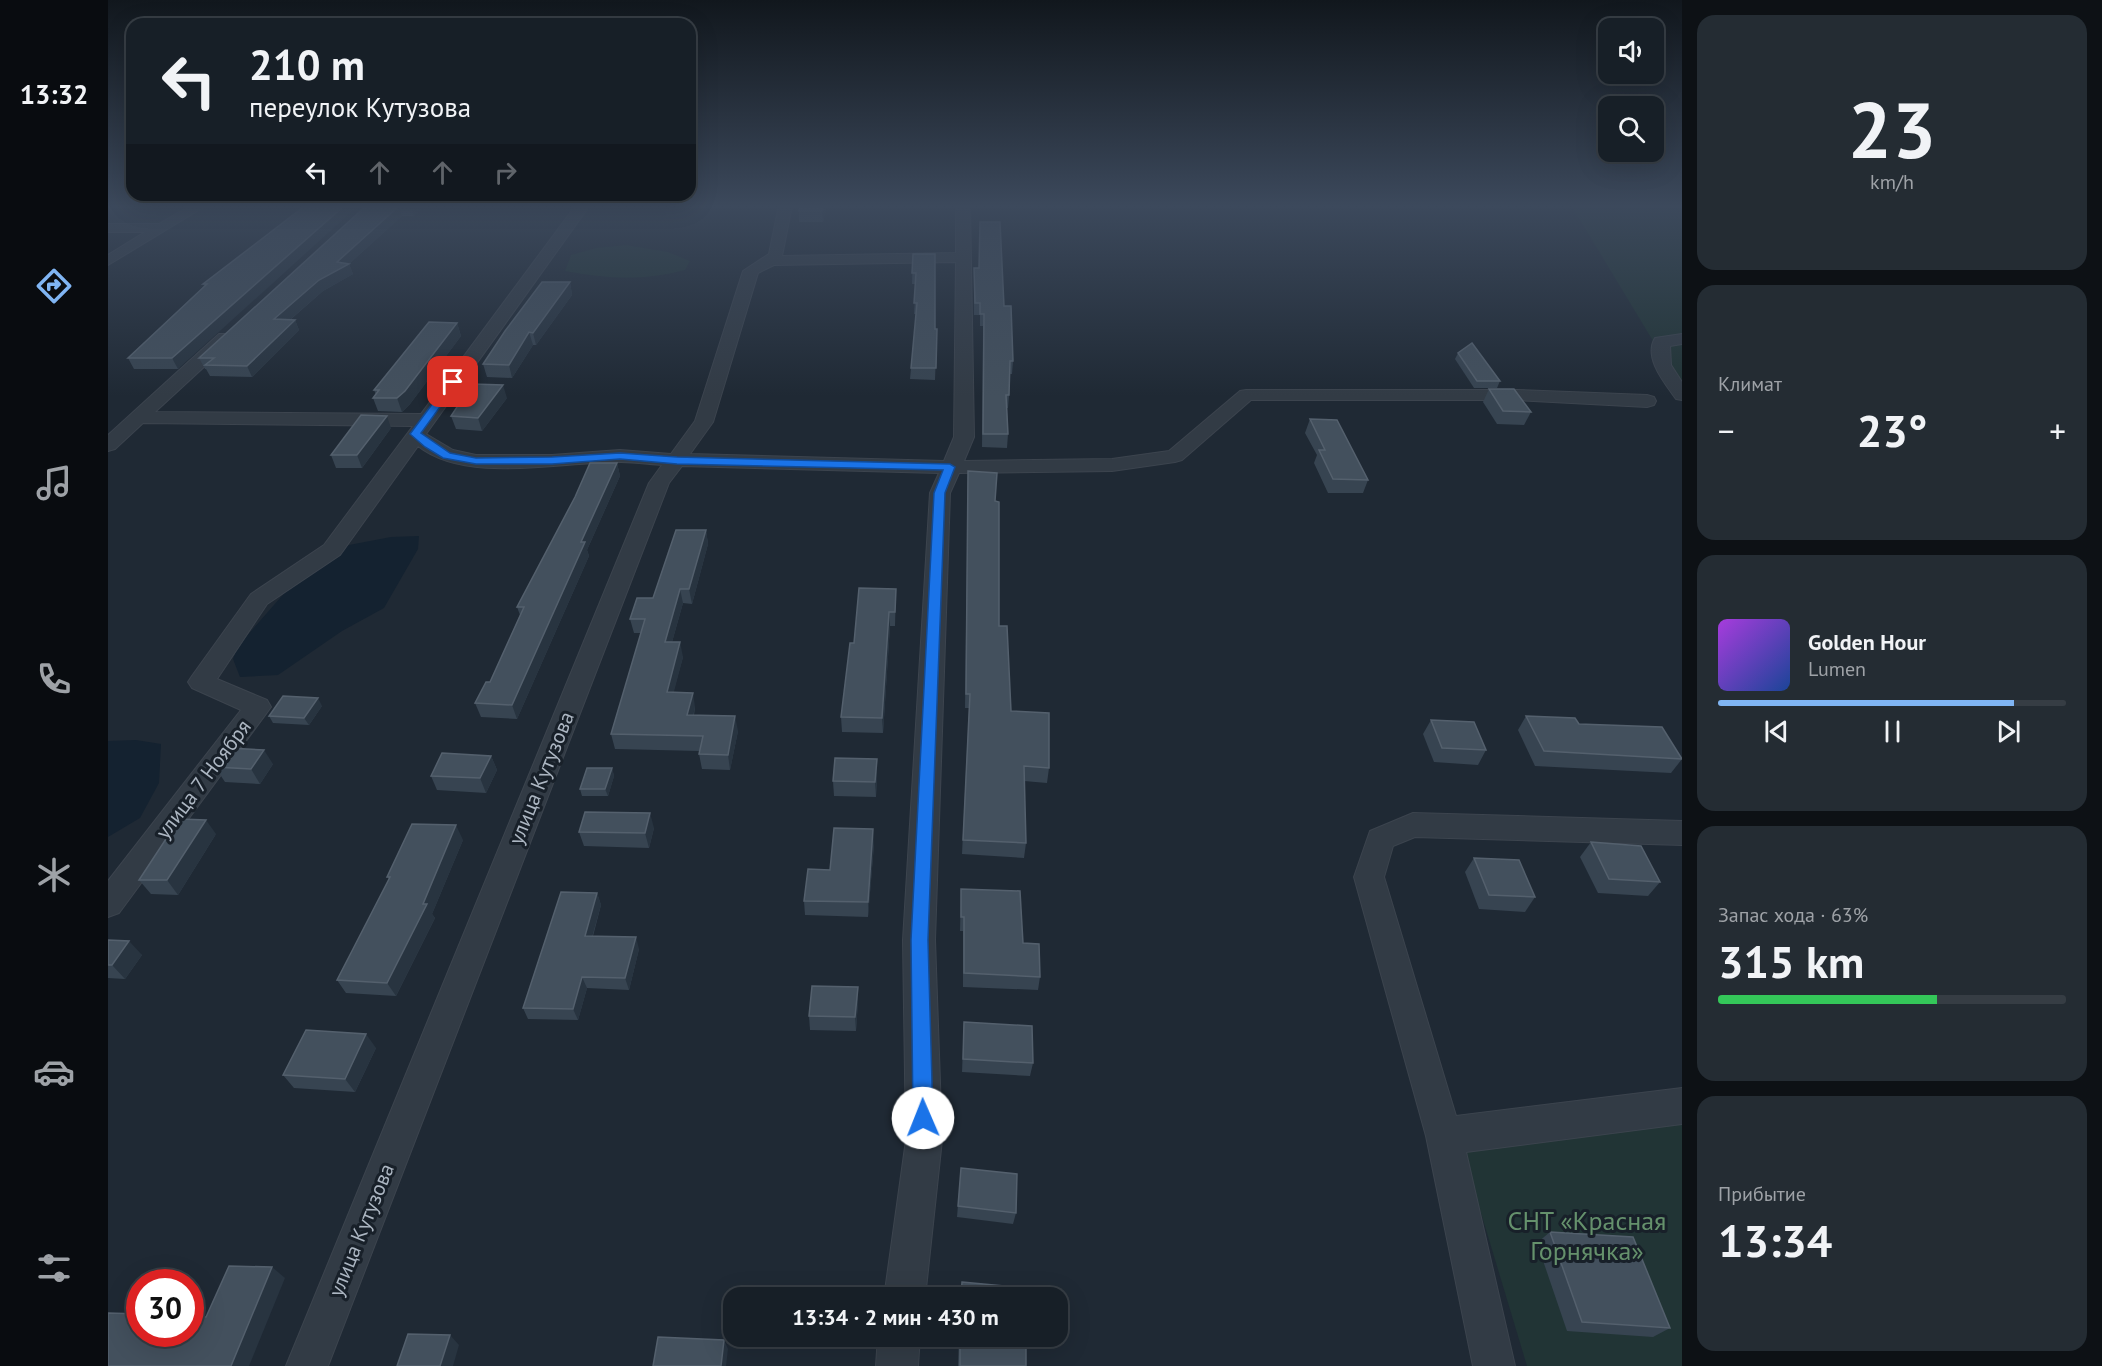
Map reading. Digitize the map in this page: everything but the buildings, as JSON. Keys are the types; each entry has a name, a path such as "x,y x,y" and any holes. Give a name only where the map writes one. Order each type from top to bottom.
{"street":[{"name":"улица 7 Ноября","path":"108,904 258,707 201,682 259,599 332,550 536,269"},
{"name":"улица Кутузова","path":"307,1366 659,483 704,422 751,271 756,269"},
{"path":"905,1287 924,1140 919,940 940,493 964,437 964,269"},
{"path":"108,445 234,330"},
{"path":"1682,339 1661,342 1662,365 1682,395"},
{"path":"140,417 420,427 429,445 447,455 476,461 552,461 620,456 677,460 950,467 1112,465 1175,456 1246,395 1517,395 1647,401"},
{"path":"1494,1366 1444,1136 1369,877 1380,839 1413,825 1682,834"},
{"path":"1444,1136 1682,1106"},
{"path":"897,1366 898,1347"}],"green space":[{"path":"566,269 686,269 670,274 640,277 595,276 565,271"},
{"path":"1609,269 1682,269 1682,389"},
{"name":"СНТ «Красная Горнячка»","path":"1682,1122 1682,1366 1527,1366 1463,1153"}],"water":[{"path":"419,536 418,549 384,608 342,631 278,675 240,677 233,659 238,646 288,589 349,545 391,537"},
{"path":"136,740 161,744 159,783 140,818 108,837 108,741"}],"route":[{"path":"453,382 415,434 447,455 476,461 552,461 620,456 677,460 950,467 940,493 919,940 923,1118"}]}
